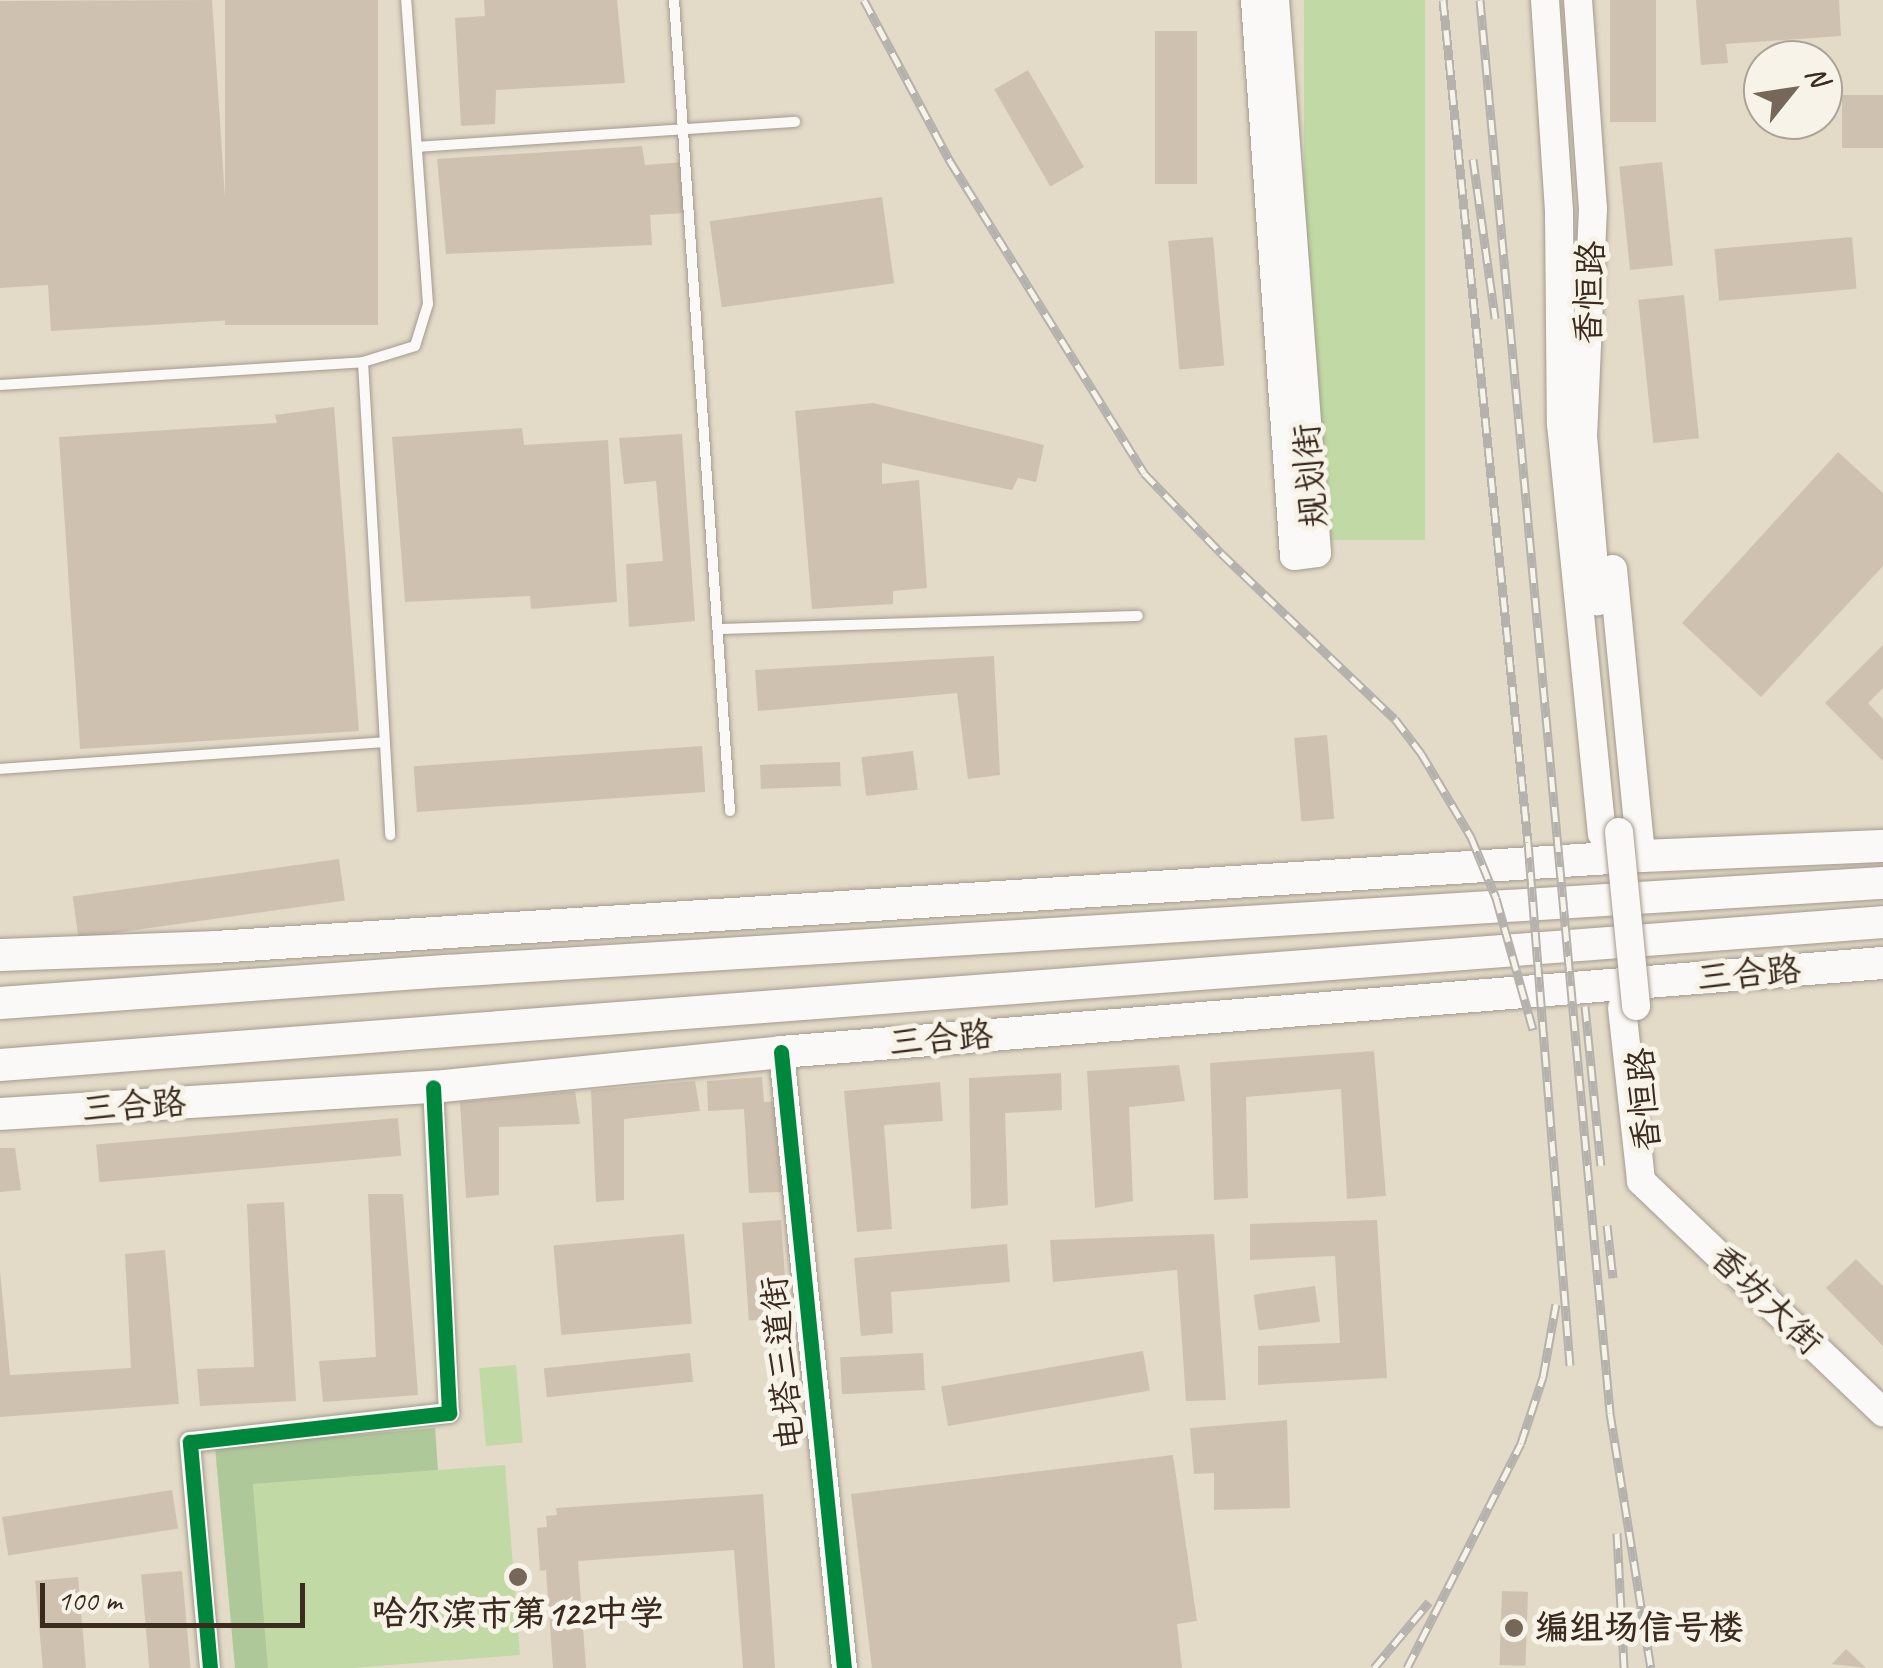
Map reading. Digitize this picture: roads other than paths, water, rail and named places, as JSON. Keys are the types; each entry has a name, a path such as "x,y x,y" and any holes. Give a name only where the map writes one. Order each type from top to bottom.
{"highway":[{"path":"0,955 215,947 1621,840 1883,846"},
{"path":"0,1003 448,970 1883,883"},
{"name":"三合路","path":"0,1065 1883,922"},
{"path":"215,947 448,970"},
{"name":"三合路","path":"0,1114 433,1086 781,1052 1883,963"}],"main road":[{"name":"规划街","path":"1255,0 1294,556 1317,553 1276,0"},
{"name":"香恒路","path":"1545,0 1559,212 1561,424 1621,840"},
{"name":"香恒路","path":"1578,0 1592,208 1583,436 1621,840 1641,1181 1650,1187"},
{"name":"香坊大街","path":"1650,1187 1883,1412"}],"street":[{"name":"电塔三道街","path":"781,1052 844,1668"},
{"path":"210,1668 190,1442 448,1413 433,1086"}],"lane":[{"path":"0,385 363,362 414,346 428,304 406,0"},
{"path":"674,0 730,810"},
{"path":"417,147 795,122"},
{"path":"363,362 390,834"},
{"path":"718,629 1138,616"},
{"path":"0,769 383,742"}],"railway":[{"path":"864,0 950,161 1144,473 1221,553 1395,719 1421,753 1471,837 1496,898 1533,1030"},
{"path":"1443,0 1528,842 1570,1365"},
{"path":"1480,0 1610,1413 1651,1668"},
{"path":"1473,159 1495,318"},
{"path":"1585,1006 1601,1165"},
{"path":"1607,1225 1613,1278"},
{"path":"1407,1668 1521,1443 1543,1377 1556,1304"},
{"path":"1617,1533 1624,1668"},
{"path":"1374,1668 1429,1602"}],"place":[{"name":"哈尔滨市第122中学","path":"518,1577"},
{"name":"编组场信号楼","path":"1514,1628"}]}
